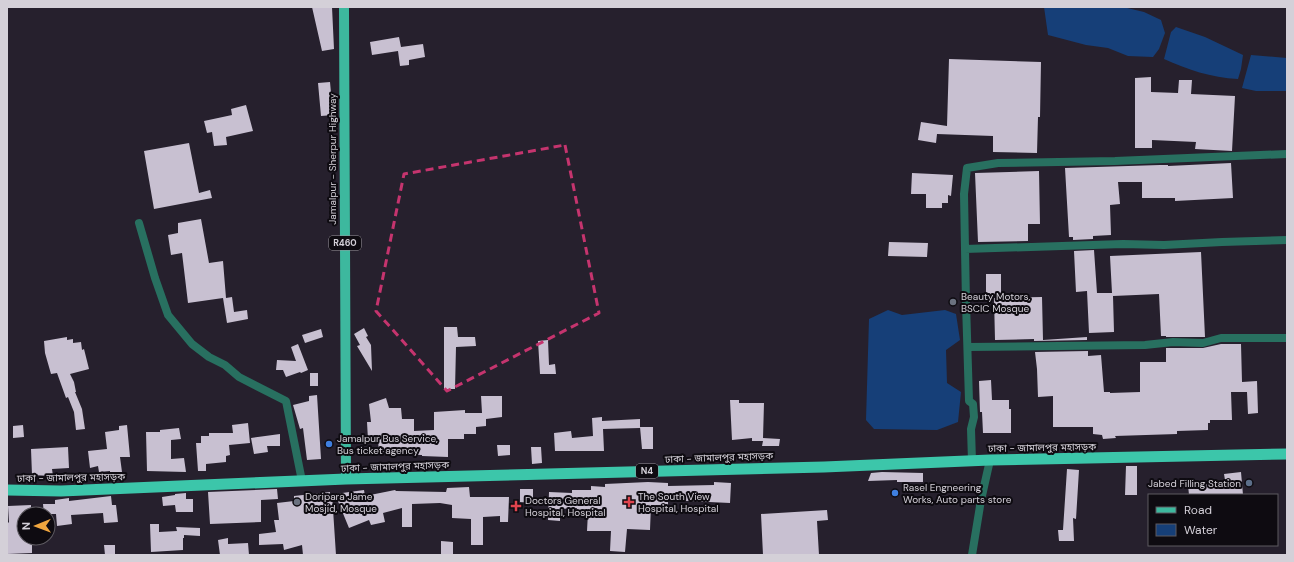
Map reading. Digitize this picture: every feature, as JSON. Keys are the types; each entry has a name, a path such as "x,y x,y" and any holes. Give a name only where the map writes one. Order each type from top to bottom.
{"highway":[{"name":"ঢাকা - জামালপুর মহাসড়ক","path":"7,490 61,491 302,481 824,467 990,460 1287,454"}],"main road":[{"name":"Jamalpur - Sherpur Highway","path":"344,7 346,480"}],"street":[{"path":"972,461 971,429 974,417 973,404 969,401 964,194 967,168 998,163 1115,161 1287,154"},
{"path":"139,223 155,278 168,315 192,344 209,357 225,365 239,377 286,401 302,481"},
{"path":"965,249 1123,244 1164,245 1287,240"},
{"path":"968,347 1145,345 1173,342 1203,343 1221,338 1287,338"},
{"path":"972,555 981,500 990,460"}],"highlighted area":[{"path":"565,145 599,313 447,391 376,311 404,174"}],"water":[{"path":"1044,7 1123,7 1144,12 1161,20 1165,33 1159,49 1153,57 1128,56 1108,48 1086,45 1048,35"},
{"path":"1176,27 1205,37 1243,55 1238,79 1218,77 1181,66 1164,59 1171,32"},
{"path":"1251,55 1287,58 1287,91 1256,91 1242,88"},
{"path":"888,310 902,315 945,310 956,314 960,340 946,350 947,383 961,392 958,422 937,430 874,429 866,420 869,319"}],"building":[{"path":"312,7 332,7 334,49 322,51"},
{"path":"399,37 401,47 423,44 425,57 409,60 409,65 400,66 398,51 372,55 370,42"},
{"path":"949,59 1041,62 1040,117 1038,117 1037,153 993,152 993,136 937,134 936,143 918,140 921,122 947,126"},
{"path":"1151,77 1151,92 1178,93 1179,80 1192,80 1191,94 1235,96 1232,151 1195,149 1196,142 1152,140 1152,148 1135,148 1135,78"},
{"path":"330,82 333,115 321,116 318,83"},
{"path":"246,105 253,131 226,137 227,145 214,146 212,132 207,133 204,121 232,115 231,109"},
{"path":"189,143 199,193 210,190 212,198 154,209 144,151"},
{"path":"1231,163 1233,198 1175,201 1175,198 1142,198 1142,182 1118,182 1120,204 1110,205 1111,235 1093,236 1093,239 1073,240 1073,237 1069,237 1065,168"},
{"path":"1039,171 1040,224 1028,224 1028,241 978,242 975,173"},
{"path":"912,173 953,175 951,196 948,195 948,203 942,203 942,208 926,208 926,194 911,194"},
{"path":"201,219 209,263 223,261 226,298 232,297 234,312 247,310 248,319 227,323 223,298 188,303 182,253 171,255 168,235 178,233 178,223"},
{"path":"889,242 928,243 927,257 888,256"},
{"path":"1094,250 1097,293 1112,293 1110,256 1201,252 1205,337 1161,336 1159,294 1113,296 1114,332 1089,333 1087,291 1076,292 1074,251"},
{"path":"986,274 1001,274 1001,294 986,295"},
{"path":"1042,297 1043,340 1087,337 1087,340 1034,341 1034,339 995,340 994,298"},
{"path":"444,327 457,327 458,337 475,337 476,346 456,347 455,389 444,389"},
{"path":"364,328 368,336 366,337 371,345 372,371 357,346 360,345 354,334"},
{"path":"321,329 323,337 305,343 302,335"},
{"path":"67,337 67,340 73,339 73,343 81,342 82,350 84,349 89,369 70,374 82,409 85,429 76,430 74,412 68,397 66,398 57,373 51,374 45,353 44,341"},
{"path":"548,340 549,365 555,364 556,374 540,374 538,341"},
{"path":"298,344 308,370 286,377 283,370 276,370 277,360 296,361 291,347"},
{"path":"1221,344 1241,344 1242,382 1257,381 1258,413 1248,414 1247,392 1231,392 1232,420 1210,420 1210,423 1208,423 1208,430 1177,431 1177,434 1115,436 1116,438 1103,439 1102,435 1093,434 1093,427 1053,427 1053,396 1038,397 1035,352 1088,351 1088,356 1101,355 1104,392 1140,392 1140,362 1166,362 1166,348 1203,348"},
{"path":"310,373 318,373 318,386 310,386"},
{"path":"991,380 992,400 1009,400 1009,409 1011,409 1011,433 983,433 982,412 980,412 979,381"},
{"path":"317,395 321,459 307,460 303,428 300,429 293,405 309,401 309,396"},
{"path":"481,396 502,396 502,417 486,419 486,426 476,427 476,434 464,434 464,439 448,439 448,457 379,454 378,439 368,440 367,422 371,422 369,404 386,398 389,408 401,408 402,419 414,419 414,431 434,430 434,412 465,410 465,413 482,413"},
{"path":"730,400 739,400 739,403 764,403 763,438 780,439 779,446 762,446 763,441 752,441 752,438 732,440"},
{"path":"602,417 602,421 640,419 640,428 603,429 604,451 555,451 554,433 571,431 572,438 593,436 592,418"},
{"path":"248,423 250,443 229,445 230,455 226,456 226,462 206,464 206,471 198,471 196,443 201,443 201,436 209,436 209,433 233,433 232,425"},
{"path":"23,425 24,437 13,438 13,426"},
{"path":"127,425 130,457 120,457 122,472 99,472 98,466 90,468 88,451 107,449 105,432 119,430 119,426"},
{"path":"640,427 653,427 653,449 642,449"},
{"path":"179,428 181,439 171,440 171,459 184,458 186,472 147,471 146,432 160,432 160,430"},
{"path":"280,434 280,446 267,446 268,452 254,454 251,438"},
{"path":"497,445 510,445 510,455 498,456"},
{"path":"68,447 69,468 52,469 53,476 32,475 31,449"},
{"path":"531,447 541,447 542,463 532,464"},
{"path":"1126,466 1137,466 1137,495 1125,495"},
{"path":"1067,469 1079,470 1076,519 1073,518 1074,541 1059,541 1058,530 1063,530"},
{"path":"1241,472 1243,494 1189,494 1188,485 1209,484 1209,486 1226,486 1224,474"},
{"path":"871,473 923,473 923,482 897,482 897,480 868,481"},
{"path":"648,482 668,483 668,486 714,485 714,482 731,483 730,503 668,500 668,506 651,505 650,530 627,529 625,552 610,551 611,531 587,531 588,512 576,512 577,508 560,509 560,521 548,520 549,492 572,493 572,490 591,490 591,486 605,487 605,484"},
{"path":"469,487 470,497 509,497 508,522 500,522 500,516 483,517 483,545 471,545 471,519 452,518 452,505 440,503 412,504 412,527 402,527 402,508 383,513 385,522 371,525 369,520 349,528 335,494 364,490 365,496 395,490 446,492 447,488"},
{"path":"277,489 278,499 261,500 261,522 210,524 208,492"},
{"path":"520,489 533,489 533,503 520,502"},
{"path":"330,492 330,495 332,494 336,555 303,555 302,545 284,550 283,544 259,545 259,534 276,532 274,520 279,520 277,503 294,501 294,496"},
{"path":"186,493 186,499 193,499 193,512 176,512 175,505 163,506 162,497"},
{"path":"111,496 112,505 116,505 118,522 104,523 103,513 71,515 72,524 57,526 56,506 43,506 43,504 55,504 55,500 69,498 69,501"},
{"path":"31,505 16,506 16,546 32,546 32,553 7,554 7,524 9,522 8,506"},
{"path":"827,510 828,520 817,521 819,555 763,555 761,514"},
{"path":"150,524 159,524 159,532 177,531 176,527 200,528 200,536 184,535 183,550 151,552"},
{"path":"228,538 228,544 248,543 249,555 220,555 218,540"},
{"path":"441,541 453,542 453,555 441,555"},
{"path":"104,545 115,545 115,555 105,555"}],"place":[{"name":"Beauty Motors, BSCIC Mosque","path":"953,302"},
{"name":"Jamalpur Bus Service, Bus ticket agency","path":"329,444"},
{"name":"Jabed Filling Station","path":"1249,483"},
{"name":"Rasel Engneering Works, Auto parts store","path":"895,493"},
{"name":"Doripara Jame Mosjid, Mosque","path":"297,502"},
{"name":"The South View Hospital, Hospital","path":"629,502"},
{"name":"Doctors General Hospital, Hospital","path":"516,506"}]}
